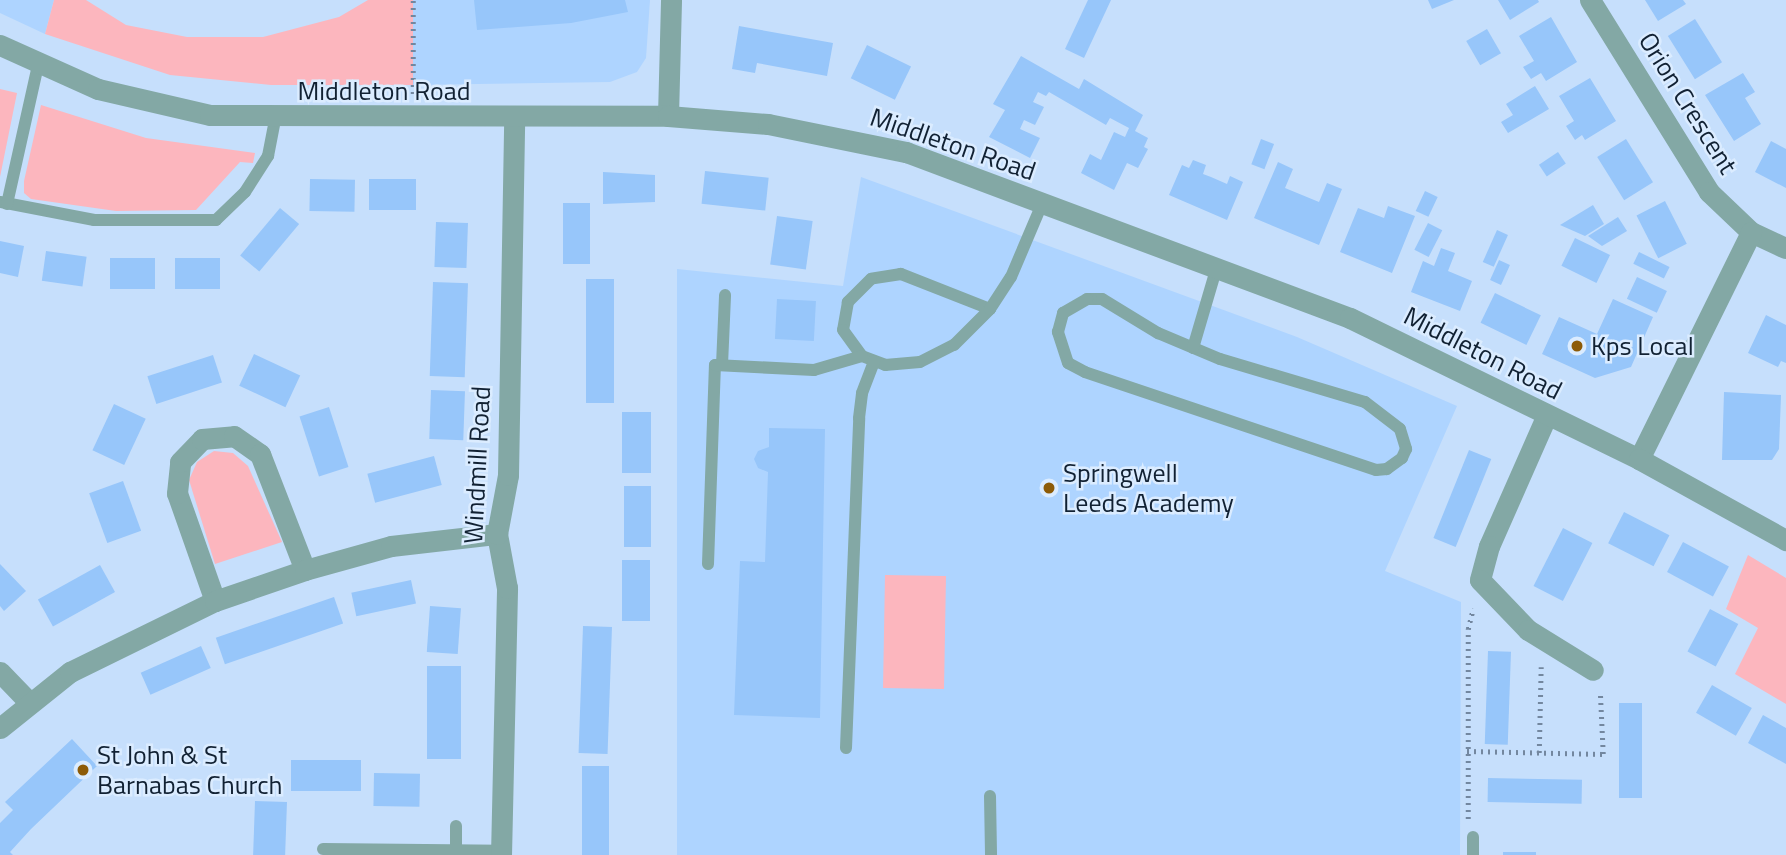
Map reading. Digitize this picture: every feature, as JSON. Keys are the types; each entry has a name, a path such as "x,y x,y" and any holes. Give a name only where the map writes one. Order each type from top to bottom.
{"street":[{"path":"668,117 671,0"},
{"name":"Orion Crescent","path":"1590,0 1709,192 1751,232 1786,248"},
{"name":"Middleton Road","path":"0,45 38,65 148,104 210,115 275,119 668,117 768,124 867,141 1350,318 1546,416 1639,459 1786,540"},
{"name":"Windmill Road","path":"501,853 507,588 497,534 508,475 514,118"},
{"path":"1639,459 1751,232"},
{"path":"1546,416 1489,546 1480,580 1505,609 1542,639 1593,670"},
{"path":"215,601 177,493 180,461 202,439 234,436 260,454 305,570"},
{"path":"0,728 29,702 70,672 215,601 305,570 391,547 497,534"},
{"path":"0,672 29,702"}],"lane":[{"path":"38,65 4,203 94,220 216,220 245,192 268,156 275,119"},
{"path":"990,309 901,274 871,279 848,302 843,330 862,356 884,365 920,362 954,345 990,309 1011,277 1042,204"},
{"path":"1193,348 1216,270"},
{"path":"722,365 725,295"},
{"path":"1102,299 1158,334 1193,348 1364,402 1400,429 1406,449 1402,458 1387,469 1376,470 1085,372 1068,363 1058,332 1063,313 1074,303 1102,299"},
{"path":"708,565 715,365 814,370 862,356"},
{"path":"846,748 859,418 862,393 874,361"},
{"path":"990,796 991,855"},
{"path":"456,826 456,853"},
{"path":"1473,837 1473,855"},
{"path":"323,849 501,853"}],"path":[{"path":"413,0 413,119"},
{"path":"1473,837 1467,815 1468,629 1480,580"},
{"path":"1539,753 1542,639"},
{"path":"1467,751 1603,754 1602,698 1593,670"}],"shaded area":[{"path":"0,0 54,0 45,34 0,13"},
{"path":"54,0 86,0 126,25 187,37 263,37 339,17 368,0 413,0 413,85 271,85 170,75 45,34"},
{"path":"413,0 650,0 646,58 637,72 610,82 413,85"},
{"path":"0,89 17,93 0,177"},
{"path":"41,105 146,138 255,153 253,163 240,162 196,210 116,211 31,199 24,193 24,181"},
{"name":"Springwell Leeds Academy","path":"861,177 1297,337 1457,406 1385,571 1461,602 1460,855 677,855 677,269 843,286"},
{"path":"214,451 233,453 248,466 282,542 215,564 189,480 197,462"},
{"path":"1748,555 1786,578 1786,704 1735,674 1758,628 1726,609"},
{"path":"885,575 946,576 944,689 883,688"}],"building":[{"path":"474,0 625,0 628,12 571,23 477,30"},
{"path":"1088,0 1111,0 1084,58 1065,49"},
{"path":"1428,0 1454,0 1432,9"},
{"path":"1498,0 1538,0 1539,2 1510,20"},
{"path":"1645,0 1683,0 1686,4 1658,21"},
{"path":"1551,17 1577,62 1546,81 1541,73 1531,79 1523,67 1534,61 1519,36"},
{"path":"1695,19 1722,62 1695,79 1668,36"},
{"path":"739,26 833,43 827,76 757,63 755,73 732,69"},
{"path":"1487,29 1501,53 1480,65 1466,41"},
{"path":"867,45 911,66 895,100 851,78"},
{"path":"1021,56 1079,89 1084,79 1143,115 1135,131 1148,138 1144,147 1148,149 1138,168 1127,163 1114,190 1081,173 1090,154 1101,160 1114,132 1125,137 1129,128 1110,118 1106,125 1049,92 1046,96 1038,92 1033,102 1044,107 1035,125 1024,120 1020,129 1040,138 1030,158 989,137 1005,110 993,104"},
{"path":"1743,73 1755,92 1745,98 1761,124 1734,141 1705,95"},
{"path":"1590,78 1616,121 1585,140 1582,135 1575,140 1566,126 1574,121 1559,96"},
{"path":"1535,86 1549,109 1508,133 1501,122 1513,115 1506,104"},
{"path":"1261,139 1274,144 1264,169 1251,164"},
{"path":"1626,139 1653,182 1624,200 1597,157"},
{"path":"1771,141 1786,149 1786,188 1755,172"},
{"path":"1558,152 1566,164 1547,176 1539,165"},
{"path":"1193,160 1206,165 1203,174 1227,184 1230,176 1243,182 1227,220 1169,195 1182,165 1189,168"},
{"path":"1278,162 1293,169 1285,188 1319,202 1327,183 1342,189 1319,245 1254,218"},
{"path":"705,171 769,178 765,211 702,204"},
{"path":"603,172 655,175 655,202 603,204"},
{"path":"310,179 355,180 354,212 309,211"},
{"path":"369,179 416,179 416,210 369,210"},
{"path":"1425,191 1438,197 1428,217 1416,211"},
{"path":"1665,201 1687,244 1658,258 1636,216"},
{"path":"563,203 590,203 590,264 563,264"},
{"path":"1593,205 1604,224 1585,236 1560,225"},
{"path":"1388,206 1415,216 1392,273 1340,252 1358,208 1384,218"},
{"path":"280,208 299,224 259,272 240,255"},
{"path":"777,216 813,221 806,270 770,265"},
{"path":"1618,217 1627,231 1602,246 1588,236"},
{"path":"436,222 468,223 466,268 434,267"},
{"path":"1428,223 1442,230 1429,257 1414,250"},
{"path":"1497,230 1508,235 1494,267 1483,262"},
{"path":"1575,238 1610,255 1596,283 1561,266"},
{"path":"0,241 24,246 18,277 0,273"},
{"path":"1441,248 1455,253 1448,271 1472,281 1460,311 1411,292 1423,261 1434,266"},
{"path":"46,251 87,257 82,286 42,281"},
{"path":"1639,252 1670,267 1664,279 1633,264"},
{"path":"110,258 155,258 155,289 110,289"},
{"path":"175,258 220,258 220,289 175,289"},
{"path":"1499,260 1510,265 1501,285 1490,280"},
{"path":"1637,277 1667,291 1657,313 1627,299"},
{"path":"586,279 614,279 614,403 586,403"},
{"path":"433,282 468,283 465,377 430,376"},
{"path":"1495,293 1541,315 1526,345 1481,323"},
{"path":"777,299 816,301 814,341 775,339"},
{"path":"1613,299 1653,317 1631,367 1595,378 1542,354 1559,317 1597,334"},
{"path":"1766,315 1786,325 1786,363 1781,361 1778,367 1748,353"},
{"path":"254,354 300,376 285,407 239,386"},
{"path":"213,355 222,383 156,404 147,376"},
{"path":"431,390 465,391 463,440 429,439"},
{"path":"1724,392 1781,395 1779,449 1772,460 1722,460"},
{"path":"114,404 146,419 124,465 92,450"},
{"path":"329,407 348,467 319,476 300,417"},
{"path":"622,412 651,412 651,473 622,473"},
{"path":"769,428 825,429 820,718 734,715 740,561 765,562 768,472 758,468 754,459 758,451 769,447"},
{"path":"1469,450 1491,459 1456,547 1433,538"},
{"path":"434,456 442,485 375,503 367,474"},
{"path":"123,481 141,531 107,543 89,493"},
{"path":"624,486 651,486 651,547 624,547"},
{"path":"1624,512 1669,535 1654,566 1608,543"},
{"path":"1563,528 1592,543 1563,601 1533,586"},
{"path":"1683,542 1729,566 1713,596 1667,572"},
{"path":"622,560 650,560 650,621 622,621"},
{"path":"0,564 26,591 4,611 0,606"},
{"path":"100,565 115,592 53,627 38,599"},
{"path":"411,580 416,603 356,616 351,593"},
{"path":"334,597 343,623 225,664 216,638"},
{"path":"430,606 461,608 458,654 427,652"},
{"path":"1710,609 1738,624 1716,666 1687,651"},
{"path":"583,626 612,627 608,754 579,753"},
{"path":"201,646 211,668 150,695 141,673"},
{"path":"1488,651 1511,652 1508,745 1485,744"},
{"path":"427,666 461,666 461,759 427,759"},
{"path":"1712,685 1752,708 1736,736 1696,713"},
{"path":"1619,703 1642,703 1642,798 1619,798"},
{"path":"1763,715 1786,728 1786,764 1748,743"},
{"path":"72,739 97,766 31,829 10,852 13,855 0,855 0,823 13,810 5,802"},
{"path":"291,760 361,760 361,791 291,791"},
{"path":"582,766 609,766 609,855 582,855"},
{"path":"374,773 420,774 419,807 373,806"},
{"path":"1488,778 1582,780 1582,804 1488,802"},
{"path":"255,801 287,802 285,855 253,855"},
{"path":"1503,852 1536,852 1536,855 1503,855"}],"place":[{"name":"Kps Local","path":"1577,346"},
{"name":"Springwell Leeds Academy","path":"1049,488"},
{"name":"St John & St Barnabas Church","path":"83,770"}]}
